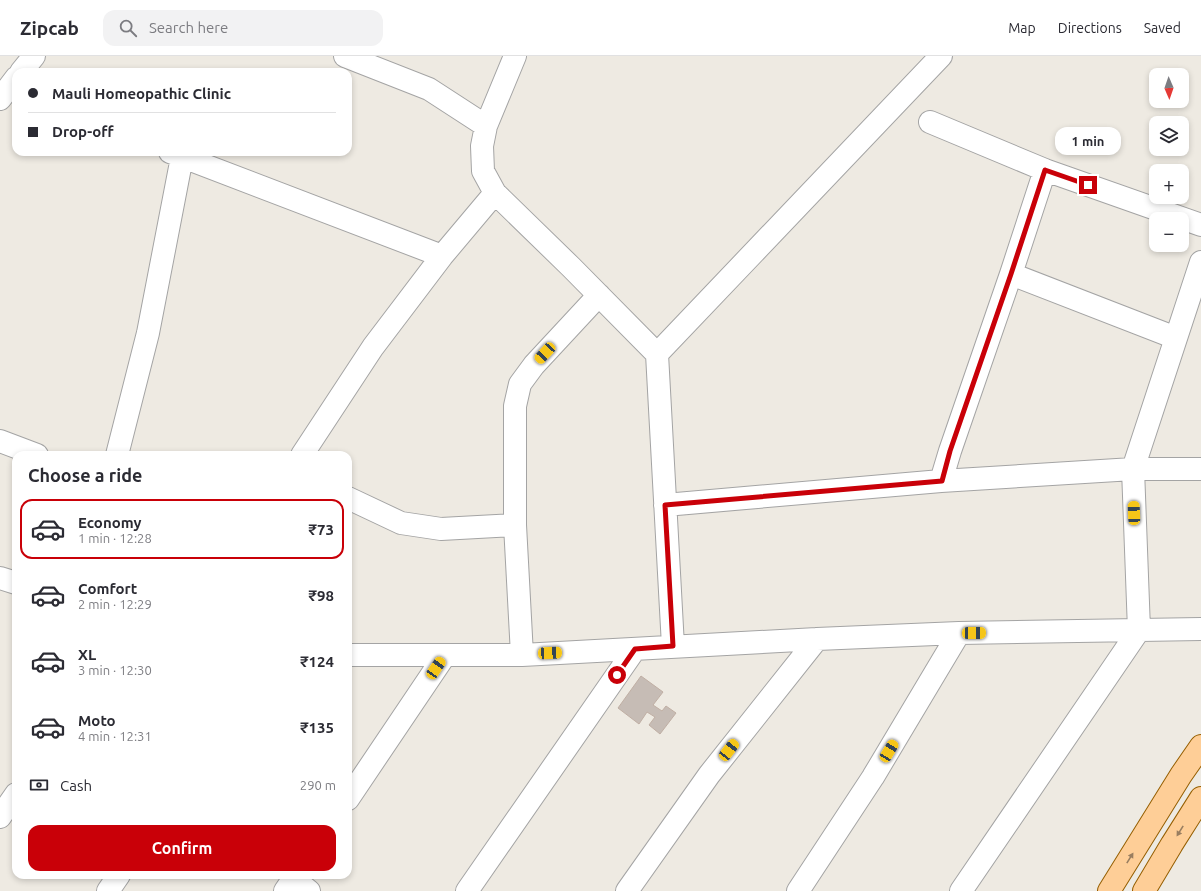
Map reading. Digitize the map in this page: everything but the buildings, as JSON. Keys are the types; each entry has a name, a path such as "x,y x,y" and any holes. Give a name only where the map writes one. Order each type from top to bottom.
{"main road":[{"path":"1109,891 1201,746"},
{"path":"1144,891 1201,798"}],"street":[{"path":"25,68 34,56"},
{"path":"345,56 429,89 486,126"},
{"path":"514,56 486,126 482,146 483,171 495,193 657,354 673,646"},
{"path":"657,354 941,56"},
{"path":"930,122 1045,170 1201,225"},
{"path":"118,451 148,333 176,156"},
{"path":"181,156 442,256"},
{"path":"942,481 950,451 1045,170"},
{"path":"305,451 373,346 442,256 495,193"},
{"path":"961,891 1139,630 1133,469 1201,262"},
{"path":"1011,274 1176,338"},
{"path":"522,655 515,526 515,406 520,384 534,365 599,295"},
{"path":"0,442 26,451"},
{"path":"665,505 942,481 1133,469 1201,469"},
{"path":"352,500 401,524 441,529 515,526"},
{"path":"0,578 12,582"},
{"path":"352,655 522,655 673,646 959,633 1201,630"},
{"path":"798,891 873,777 959,633"},
{"path":"627,891 709,775 817,639"},
{"path":"467,891 635,649"},
{"path":"352,792 445,655"},
{"path":"0,817 12,800"},
{"path":"108,891 116,879"}],"route":[{"path":"617,675 635,649 673,646 665,505 942,481 950,451 1045,170 1088,185"}]}
